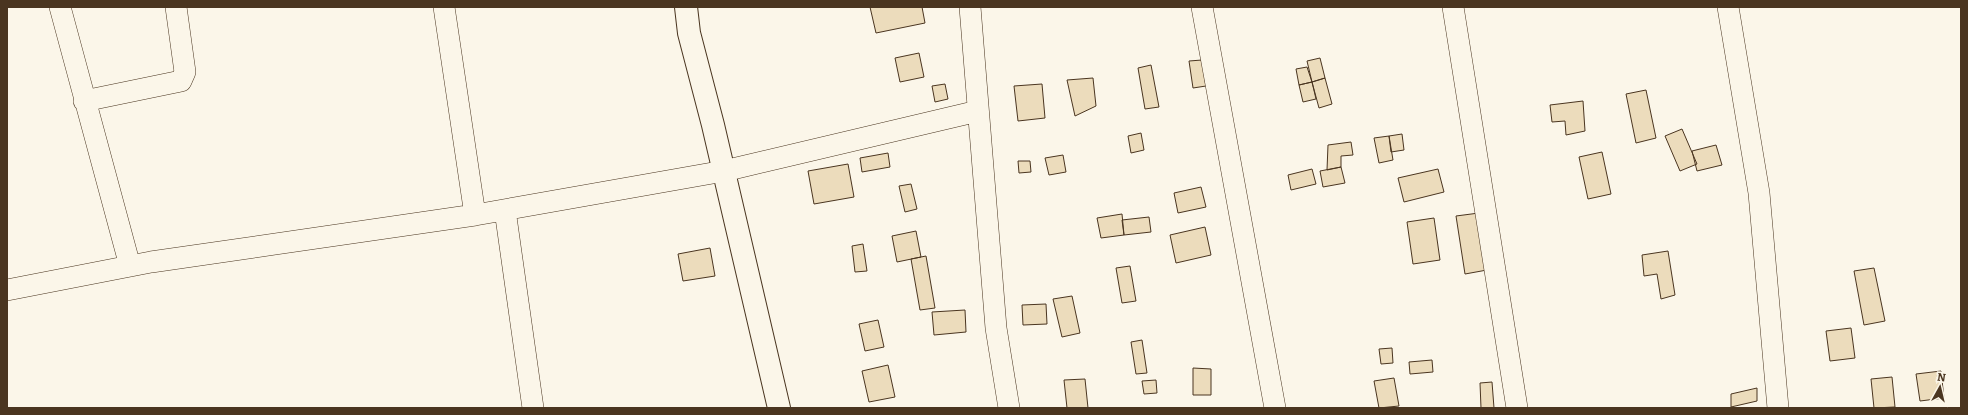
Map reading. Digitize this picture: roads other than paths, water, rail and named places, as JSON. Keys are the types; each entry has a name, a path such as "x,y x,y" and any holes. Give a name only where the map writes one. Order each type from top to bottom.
{"street":[{"path":"60,7 84,101 130,266"},
{"path":"84,101 181,81 185,72 176,7"},
{"path":"444,7 476,215"},
{"path":"686,7 689,33 724,171 780,408"},
{"path":"970,7 996,328 1009,408"},
{"path":"1202,7 1275,408"},
{"path":"1453,7 1517,408"},
{"path":"1728,7 1759,194 1778,408"},
{"path":"7,290 130,266 476,215 724,171 978,111"},
{"path":"505,210 533,408"}]}
